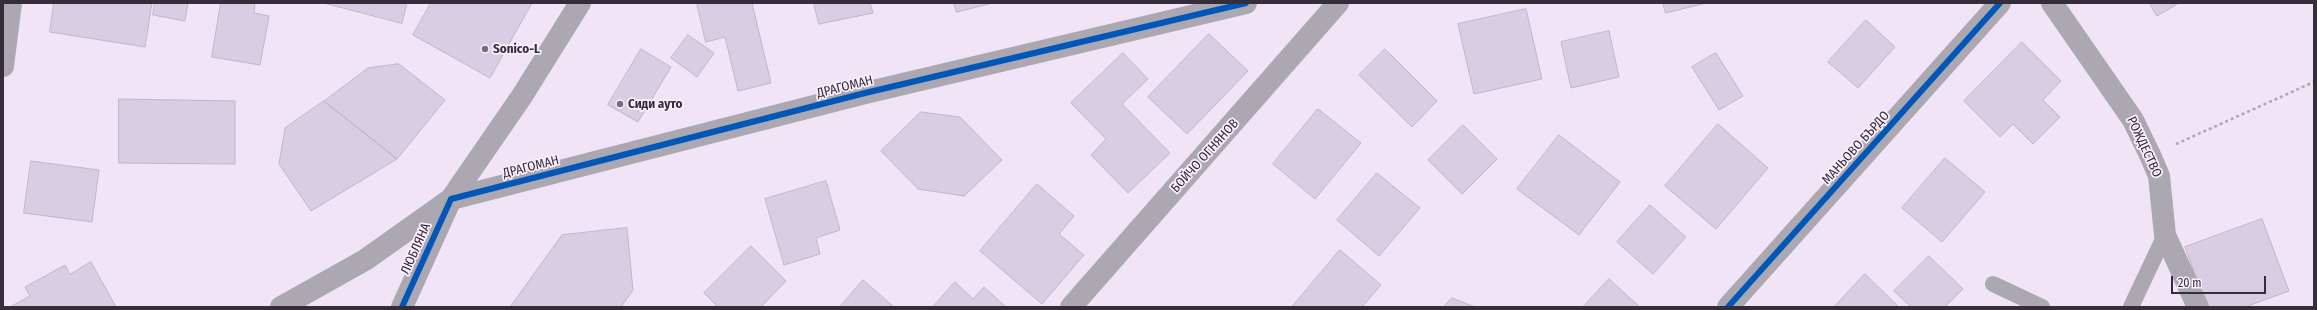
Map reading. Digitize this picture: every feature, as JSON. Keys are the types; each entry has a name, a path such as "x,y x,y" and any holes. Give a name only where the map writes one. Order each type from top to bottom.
{"street":[{"path":"3,66 11,3"},
{"name":"ЛЮБЛЯНА","path":"402,307 451,200 522,96 580,3"},
{"name":"ДРАГОМАН","path":"451,200 865,92 1246,3"},
{"name":"БОЙЧО ОГНЯНОВ","path":"1071,307 1338,3"},
{"name":"МАНЬОВО БЪРДО","path":"1728,307 2000,3"},
{"name":"РОЖДЕСТВО","path":"2052,3 2133,120 2150,155 2159,176 2165,235 2198,307"},
{"name":"ЛЮБЛЯНА","path":"281,307 365,260 451,200"}],"lane":[{"path":"2131,307 2165,235"},
{"path":"1993,284 2042,307"}],"path":[{"path":"2150,155 2314,82"}],"building":[{"path":"54,3 152,3 145,47 50,32"},
{"path":"155,3 188,3 185,21 153,15"},
{"path":"221,3 255,3 254,13 269,16 260,65 212,57"},
{"path":"324,3 407,3 402,23"},
{"path":"431,3 532,3 490,78 413,35"},
{"path":"697,3 752,3 771,83 738,91 725,37 706,42"},
{"path":"814,3 870,3 873,13 819,24"},
{"path":"954,3 993,3 957,12"},
{"path":"1663,3 1706,3 1666,13"},
{"path":"2150,3 2179,3 2157,16"},
{"path":"1526,9 1542,79 1474,94 1458,24"},
{"path":"1866,20 1895,47 1858,88 1828,62"},
{"path":"1609,31 1619,77 1571,88 1561,42"},
{"path":"1209,34 1248,71 1187,134 1148,97"},
{"path":"688,35 714,53 697,77 671,58"},
{"path":"2022,42 2061,81 2043,100 2060,117 2033,144 2013,124 2000,137 1964,101"},
{"path":"641,49 671,67 638,122 608,105"},
{"path":"1385,49 1437,101 1412,127 1359,75"},
{"path":"1123,53 1148,79 1122,104 1170,153 1128,193 1091,155 1106,139 1071,103"},
{"path":"1716,53 1743,96 1719,110 1692,67"},
{"path":"399,64 445,100 397,159 324,101 368,68"},
{"path":"119,99 235,101 235,164 119,163"},
{"path":"324,101 397,159 311,211 279,164 285,128"},
{"path":"1318,109 1361,143 1315,199 1273,164"},
{"path":"921,112 960,117 1002,160 964,196 918,189 881,151"},
{"path":"1718,124 1768,168 1716,229 1665,186"},
{"path":"1463,125 1497,159 1462,194 1428,160"},
{"path":"1559,135 1620,182 1579,235 1517,189"},
{"path":"1945,158 1985,192 1942,242 1902,208"},
{"path":"31,161 99,170 92,222 24,213"},
{"path":"1377,173 1420,208 1379,256 1337,220"},
{"path":"826,181 840,230 816,238 820,254 784,265 765,199"},
{"path":"1037,184 1074,216 1059,234 1084,255 1042,304 980,251"},
{"path":"1650,205 1686,237 1653,274 1617,242"},
{"path":"2262,219 2289,291 2245,307 2207,307 2185,247"},
{"path":"627,228 633,290 621,307 510,307 562,235"},
{"path":"751,246 786,281 761,307 718,307 704,293"},
{"path":"1340,250 1381,285 1362,307 1292,307"},
{"path":"1929,256 1963,289 1945,307 1911,307 1894,291"},
{"path":"91,262 116,307 10,307 30,296 25,287 65,265 70,274"},
{"path":"1865,274 1899,307 1834,307"},
{"path":"1609,279 1640,307 1583,307"},
{"path":"863,280 894,307 840,307"},
{"path":"955,282 973,299 984,287 1006,307 933,307"},
{"path":"1452,298 1475,307 1444,307"}],"cycle path":[{"path":"402,307 451,199 865,93 1246,3"},
{"path":"1728,307 2000,3"}],"place":[{"name":"Sonico-L","path":"485,49"},
{"name":"Сиди ауто","path":"620,104"}]}
